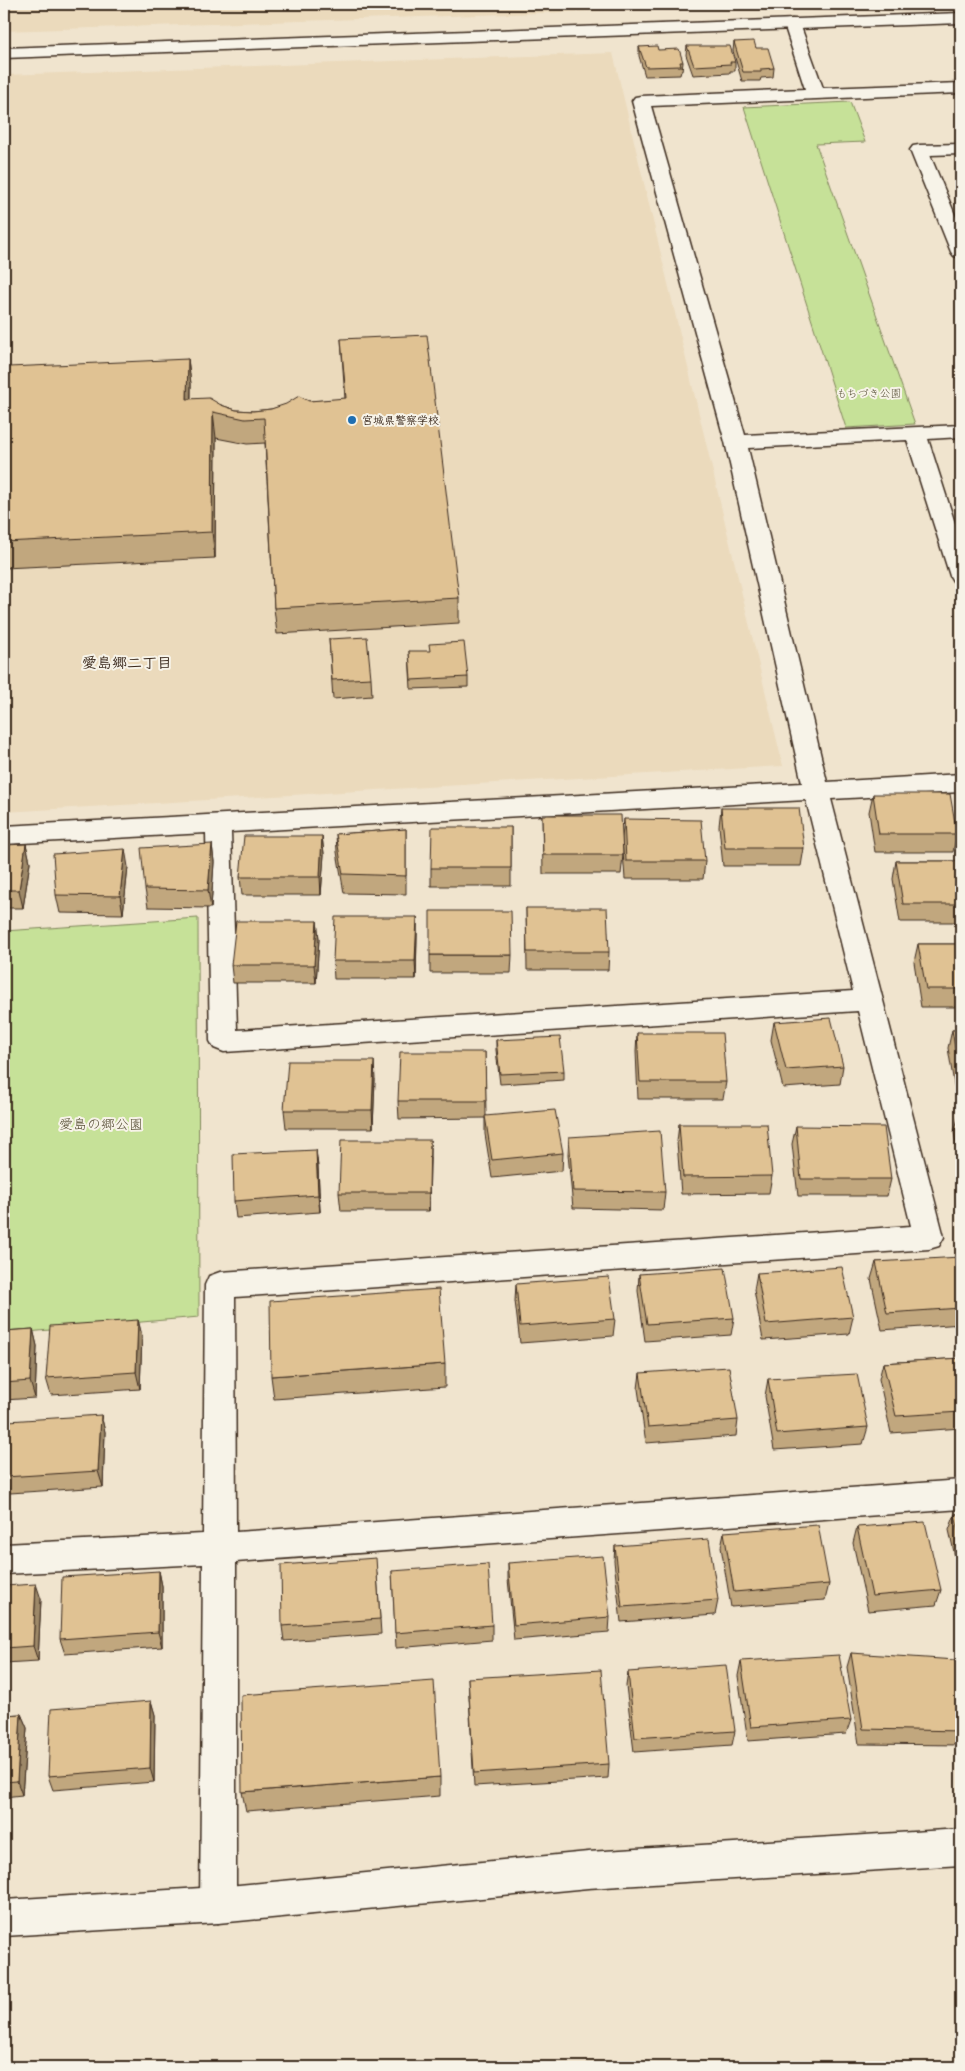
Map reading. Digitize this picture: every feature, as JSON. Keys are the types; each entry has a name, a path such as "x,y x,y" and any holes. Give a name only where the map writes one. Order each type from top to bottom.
{"street":[{"path":"4,53 789,17 961,18"},
{"path":"789,17 816,94"},
{"path":"218,1905 220,1285 929,1237 816,790 736,442 641,101 961,88"},
{"path":"961,149 919,150 961,252"},
{"path":"736,442 961,432"},
{"path":"916,434 961,576"},
{"path":"4,834 961,783"},
{"path":"218,824 224,1041 869,1000"},
{"path":"4,1559 220,1548 961,1495"},
{"path":"4,1918 218,1905 588,1870 961,1847"}],"shaded area":[{"path":"4,4 721,4 715,7 4,31"},
{"name":"宮城県警察学校","path":"613,53 783,766 4,812 4,75"}],"green space":[{"name":"もちづき公園","path":"850,102 865,142 816,144 915,424 846,428 744,107"},
{"name":"愛島の郷公園","path":"198,918 199,1317 4,1334 4,931"}],"building":[{"path":"754,41 756,48 768,48 774,68 761,69 761,72 743,72 734,42"},
{"path":"657,46 658,50 679,49 683,62 680,62 681,66 646,67 639,47"},
{"path":"687,46 730,46 735,62 730,62 731,64 694,66"},
{"path":"427,335 459,598 274,608 264,418 245,419 213,412 212,532 4,542 4,398 6,398 9,367 188,359 187,399 209,398 221,405 236,410 253,411 271,409 286,404 299,396 309,401 346,398 341,339"},
{"path":"367,637 371,678 332,680 329,639"},
{"path":"464,642 468,677 411,680 409,651 430,651 429,644"},
{"path":"873,794 950,794 957,834 879,834"},
{"path":"721,808 799,808 804,848 725,848"},
{"path":"542,815 621,815 623,855 543,855"},
{"path":"624,819 701,820 705,861 626,861"},
{"path":"432,827 511,827 511,868 431,868"},
{"path":"406,829 406,876 343,874 336,834"},
{"path":"244,836 322,836 320,877 240,877"},
{"path":"26,844 19,890 4,890 4,845"},
{"path":"212,844 208,890 145,889 141,848"},
{"path":"125,849 120,896 56,895 53,854"},
{"path":"896,861 961,861 961,904 903,904"},
{"path":"526,908 607,908 609,952 527,952"},
{"path":"430,911 511,911 512,955 430,955"},
{"path":"335,917 417,917 415,961 333,961"},
{"path":"236,921 317,921 314,965 231,965"},
{"path":"918,944 961,944 961,989 926,989"},
{"path":"831,1018 843,1066 786,1070 774,1022"},
{"path":"952,1030 961,1030 961,1078 960,1078"},
{"path":"637,1033 722,1033 726,1082 640,1082"},
{"path":"560,1037 564,1071 500,1074 496,1040"},
{"path":"400,1052 485,1052 486,1101 398,1101"},
{"path":"288,1061 374,1061 372,1110 284,1110"},
{"path":"555,1110 563,1153 492,1160 485,1116"},
{"path":"679,1124 767,1124 772,1176 683,1177"},
{"path":"796,1126 884,1127 891,1179 801,1179"},
{"path":"660,1131 665,1192 573,1191 569,1137"},
{"path":"341,1140 430,1140 429,1193 339,1193"},
{"path":"316,1150 318,1195 234,1201 233,1154"},
{"path":"960,1257 961,1308 887,1313 876,1262"},
{"path":"842,1267 853,1317 766,1324 757,1273"},
{"path":"725,1268 734,1318 647,1324 639,1274"},
{"path":"609,1277 615,1319 520,1326 516,1284"},
{"path":"439,1289 445,1364 271,1376 270,1301"},
{"path":"138,1320 136,1372 46,1378 50,1326"},
{"path":"33,1329 30,1381 4,1383 4,1331"},
{"path":"961,1358 961,1412 896,1416 883,1363"},
{"path":"729,1367 738,1420 648,1427 640,1373"},
{"path":"857,1374 868,1427 777,1434 768,1379"},
{"path":"101,1415 98,1471 5,1477 8,1421"},
{"path":"955,1514 961,1514 961,1544"},
{"path":"925,1522 941,1590 872,1596 857,1527"},
{"path":"818,1525 829,1584 734,1592 724,1532"},
{"path":"709,1539 718,1600 622,1607 615,1546"},
{"path":"603,1556 610,1617 514,1625 508,1563"},
{"path":"376,1558 380,1619 282,1626 281,1565"},
{"path":"488,1564 492,1625 395,1633 392,1571"},
{"path":"159,1571 158,1632 60,1639 62,1577"},
{"path":"36,1584 33,1646 4,1648 4,1586"},
{"path":"851,1653 956,1660 961,1682 961,1731 863,1729"},
{"path":"839,1655 851,1720 751,1727 741,1661"},
{"path":"726,1665 735,1731 635,1738 628,1672"},
{"path":"601,1670 609,1764 474,1773 468,1678"},
{"path":"434,1681 440,1777 242,1792 241,1695"},
{"path":"151,1701 150,1768 48,1776 51,1709"},
{"path":"21,1714 17,1781 4,1782 4,1715"}],"place":[{"name":"宮城県警察学校","path":"352,420"}],"district":[{"name":"愛島郷二丁目","path":"127,663"}]}
